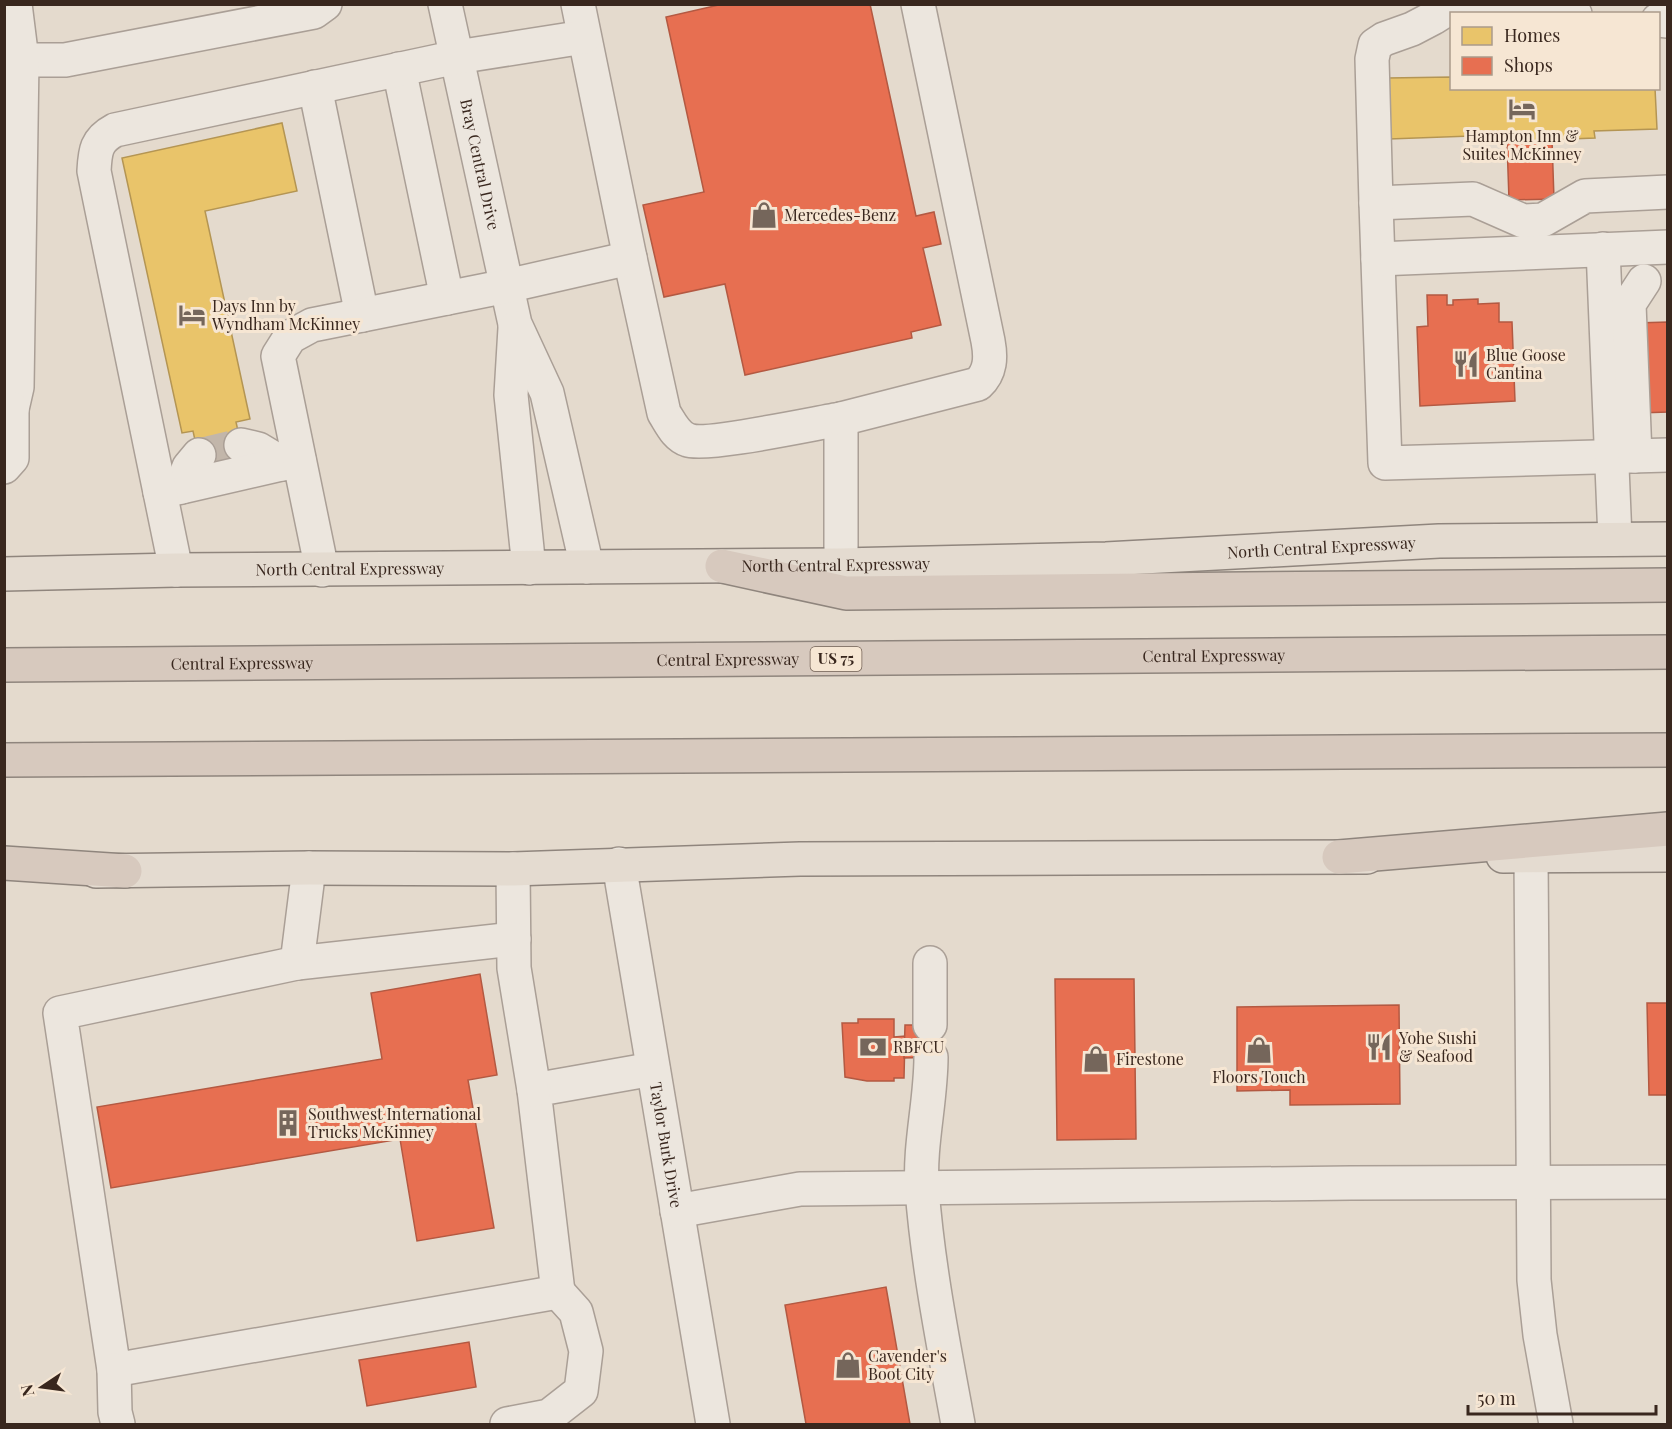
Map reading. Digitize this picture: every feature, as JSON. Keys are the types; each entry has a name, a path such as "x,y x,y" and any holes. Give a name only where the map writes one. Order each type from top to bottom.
{"highway":[{"path":"722,566 846,593 1668,585"},
{"name":"Central Expressway","path":"4,665 1668,652"},
{"path":"4,760 1668,750"},
{"path":"1339,857 1668,829"},
{"path":"4,863 124,870"}],"main road":[{"name":"North Central Expressway","path":"4,574 176,570 840,565 1106,559 1439,541 1668,539"},
{"path":"4,872 309,868 513,869 800,859 1668,855"}],"street":[{"path":"4,467 12,458 8,409 17,387 22,60 15,4"},
{"path":"22,60 65,60 314,12 325,4"},
{"name":"Bray Central Drive","path":"445,4 515,324 547,393 587,567"},
{"path":"578,4 664,413 676,432 690,441 712,441 841,418 978,384 985,378 990,353 918,4"},
{"path":"1547,4 1452,6 1412,29 1384,39 1375,45 1372,59 1385,464 1668,455"},
{"path":"1556,4 1571,12"},
{"path":"176,570 171,489 94,171 95,151 105,135 115,130 457,57 584,37"},
{"path":"399,69 447,298"},
{"path":"315,87 362,315"},
{"path":"1376,203 1473,199 1523,220 1543,220 1585,196 1668,192"},
{"path":"1378,259 1668,247"},
{"path":"1603,249 1623,457"},
{"path":"322,570 291,462 278,356 290,337 312,326 630,258"},
{"path":"1615,539 1623,457 1629,304 1644,281"},
{"name":"Bray Central Drive","path":"515,324 511,395 529,568"},
{"path":"840,565 841,418"},
{"path":"241,445 291,462"},
{"path":"171,489 199,455"},
{"path":"171,489 291,462"},
{"path":"1531,856 1534,1280 1540,1335 1556,1425"},
{"name":"Taylor Burk Drive","path":"619,864 713,1425"},
{"path":"297,963 309,868"},
{"path":"507,1425 549,1416 581,1391 586,1351 576,1312 558,1292 534,1090 514,968 513,869"},
{"path":"118,1425 115,1412 114,1370 60,1013 297,963 514,939"},
{"path":"930,963 930,1025"},
{"path":"931,1057 931,1086 924,1132 922,1188 935,1299 958,1425"},
{"path":"534,1090 653,1070"},
{"path":"677,1211 801,1189 1668,1182"},
{"path":"114,1370 558,1292"}],"building: Homes":[{"name":"Hampton Inn & Suites McKinney","path":"1450,77 1450,90 1655,90 1657,129 1594,131 1595,138 1471,143 1471,136 1389,139 1388,78"},
{"name":"Days Inn by Wyndham McKinney","path":"282,123 297,191 205,211 250,419 236,422 244,458 201,467 193,431 182,433 122,158"}],"building: Shops":[{"path":"723,4 870,4 916,216 934,212 941,244 923,248 941,325 911,332 912,338 745,375 725,284 664,297 643,205 704,192 666,17"},
{"path":"1552,140 1554,199 1509,200 1507,142"},
{"name":"Blue Goose Cantina","path":"1427,295 1447,295 1447,305 1453,305 1453,300 1478,299 1478,304 1499,303 1499,322 1512,322 1515,401 1420,406 1417,327 1428,326"},
{"path":"1668,322 1668,412 1639,413 1635,323"},
{"name":"Southwest International Trucks McKinney","path":"480,974 497,1075 468,1080 494,1228 417,1241 400,1139 111,1188 97,1107 382,1059 371,993"},
{"name":"Firestone","path":"1055,979 1134,979 1136,1139 1057,1140"},
{"path":"1647,1003 1668,1003 1668,1095 1649,1095"},
{"path":"1399,1005 1400,1104 1290,1105 1290,1090 1237,1091 1237,1007"},
{"name":"RBFCU","path":"858,1019 894,1019 894,1037 905,1036 904,1078 894,1078 894,1081 867,1081 845,1077 842,1023 858,1023"},
{"path":"905,1025 941,1025 941,1057 904,1058"},
{"name":"Cavender's Boot City","path":"886,1287 910,1424 806,1424 785,1305"},
{"path":"469,1342 476,1387 367,1406 359,1360"}],"tunnel":[{"path":"199,455 241,445"}],"place":[{"name":"Hampton Inn & Suites McKinney","path":"1522,109"},
{"name":"Mercedes-Benz","path":"764,215"},
{"name":"Days Inn by Wyndham McKinney","path":"192,315"},
{"name":"Blue Goose Cantina","path":"1466,364"},
{"name":"RBFCU","path":"873,1047"},
{"name":"Yohe Sushi & Seafood","path":"1379,1047"},
{"name":"Floors Touch","path":"1259,1050"},
{"name":"Firestone","path":"1096,1059"},
{"name":"Southwest International Trucks McKinney","path":"288,1123"},
{"name":"Cavender's Boot City","path":"848,1365"}]}
